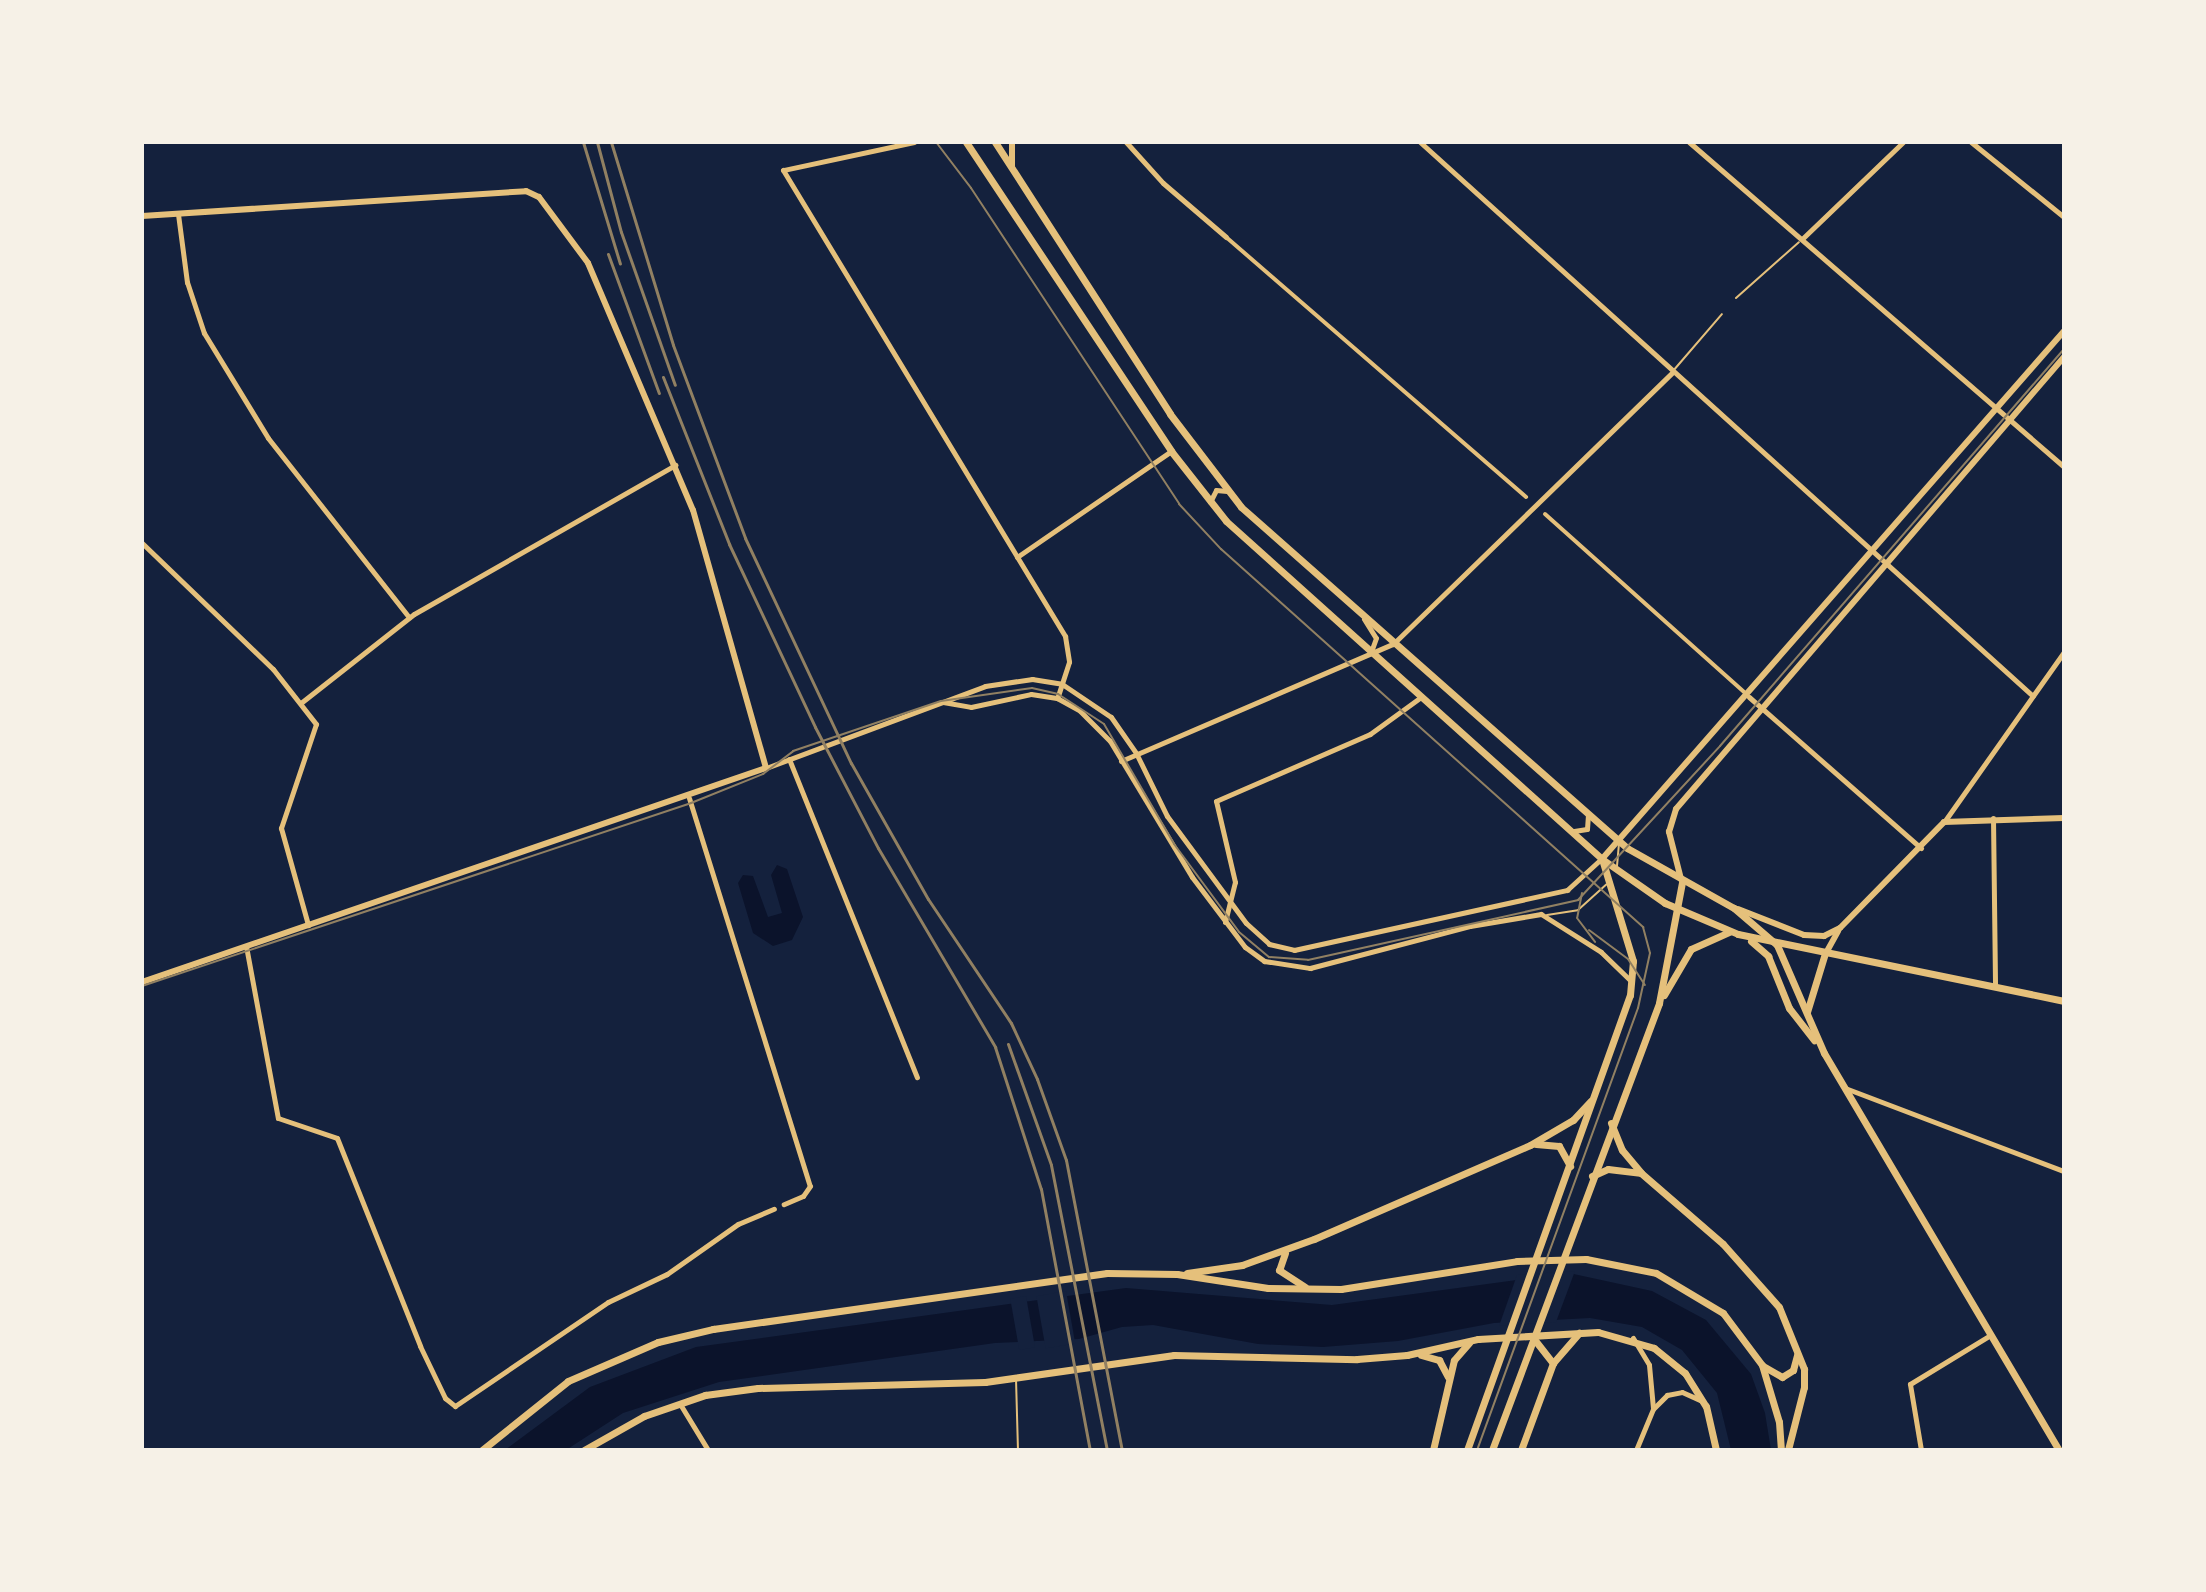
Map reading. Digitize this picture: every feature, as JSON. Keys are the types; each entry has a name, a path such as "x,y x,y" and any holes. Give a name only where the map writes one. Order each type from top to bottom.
{"main road":[{"path":"966,142 1171,451 1213,506 1370,653 1602,859 1680,911 1735,933 1777,945 1995,985 2064,1001"},
{"path":"995,142 1170,414 1227,492 1363,618 1619,841 1682,882 1734,908 1777,945 1824,1053"},
{"path":"1467,1450 1571,1168 1632,982 1630,948 1602,859"},
{"path":"1659,1003 1680,911 1682,882"},
{"path":"1492,1450 1575,1231 1611,1122 1659,1003 1691,949 1710,937 1735,933 1768,956 1787,1003 1845,1087 1989,1336 2059,1450"},
{"path":"1805,1012 1825,953"},
{"path":"1177,1274 1242,1265 1295,1247 1530,1145 1573,1120 1595,1096"},
{"path":"1611,1122 1622,1150 1641,1173 1763,1287 1779,1307 1797,1349 1804,1387 1788,1450"},
{"path":"1530,1145 1559,1146 1571,1168"},
{"path":"1592,1176 1608,1169 1641,1173"},
{"path":"1295,1247 1280,1258 1279,1270 1311,1290"},
{"path":"482,1450 568,1381 658,1342 795,1315 1118,1272 1177,1274 1311,1290 1374,1285 1517,1261 1586,1259 1675,1280 1723,1313 1762,1365 1775,1376 1789,1374 1797,1349"},
{"path":"1521,1450 1553,1363 1579,1333"},
{"path":"1407,1355 1478,1339 1524,1335 1579,1333 1633,1338 1672,1360 1706,1406 1716,1450"},
{"path":"1524,1335 1542,1345 1553,1363"},
{"path":"1433,1450 1448,1380 1458,1353 1478,1339"},
{"path":"584,1450 617,1429 680,1403 758,1388 1016,1378 1174,1355 1435,1357 1448,1380"},
{"path":"1762,1365 1779,1422 1781,1450"}],"street":[{"path":"914,142 783,170 1069,648 1057,698"},
{"path":"1012,142 1012,166"},
{"path":"1126,142 1226,237 1526,497"},
{"path":"1420,142 1871,553 2033,696"},
{"path":"1689,142 2064,467"},
{"path":"1803,238 1903,142"},
{"path":"1971,142 2064,217"},
{"path":"142,216 521,191 539,197 588,263 693,510 766,768"},
{"path":"178,214 187,282 204,333 268,438 409,617"},
{"path":"142,982 689,798 1008,680 1062,684 1111,717 1136,753 1167,816 1231,905 1269,944 1305,950 1567,890 1619,841 1749,697 2064,331"},
{"path":"1682,882 1669,840 1672,817 2064,357"},
{"path":"1121,761 1393,644 1673,372"},
{"path":"1016,557 1171,451"},
{"path":"301,702 409,617 675,465"},
{"path":"1213,506 1213,492 1227,492"},
{"path":"1545,514 1921,848"},
{"path":"142,543 301,702 316,724 314,739 281,828 308,925"},
{"path":"1363,618 1376,638 1370,653"},
{"path":"1825,953 1840,928 1944,822 2064,652"},
{"path":"942,702 971,707 1031,694 1057,698 1100,728 1153,821 1225,922 1255,955 1299,969 1506,918 1546,915 1601,952 1632,982"},
{"path":"1225,922 1235,882 1216,801 1370,734 1421,697"},
{"path":"789,759 917,1077"},
{"path":"689,798 810,1186 803,1196 784,1204"},
{"path":"1573,831 1587,829 1588,814"},
{"path":"1944,822 1993,817 2064,818"},
{"path":"1993,817 1995,985"},
{"path":"1734,908 1811,937 1840,928"},
{"path":"246,946 278,1118 337,1138 420,1346 445,1398 455,1406 608,1302 667,1274 738,1224 774,1209"},
{"path":"1845,1087 2064,1171"},
{"path":"1921,1450 1910,1384 1989,1336"},
{"path":"1633,1338 1649,1365 1653,1409 1636,1450"},
{"path":"1653,1409 1674,1392 1692,1395 1706,1406"},
{"path":"680,1403 708,1450"}],"lane":[{"path":"1736,298 1803,238"},
{"path":"1673,372 1722,314"},
{"path":"1546,915 1578,910 1609,883 1616,869 1619,841"},
{"path":"1016,1378 1018,1450"}],"water":[{"path":"777,865 787,869 803,917 792,940 773,946 753,933 738,883 743,875 753,876 768,917 782,913 771,875"},
{"path":"1569,1273 1652,1291 1706,1320 1751,1374 1765,1413 1771,1450 1731,1450 1717,1393 1682,1350 1642,1327 1590,1318 1494,1323 1398,1341 1323,1347 1258,1344 1153,1325 1122,1327 1079,1339 995,1343 719,1382 623,1413 566,1450 505,1450 590,1387 696,1347 1126,1288 1332,1305"}],"pier":[{"path":"1575,1271 1556,1322 1499,1326 1517,1275"},
{"path":"1066,1291 1075,1343 1046,1348 1036,1296"},
{"path":"1026,1296 1035,1347 1019,1350 1010,1299"}],"tram line":[{"path":"936,142 971,188 1179,504 1221,549 1643,927 1650,953 1638,1008 1477,1450"},
{"path":"142,986 691,803 763,774 793,751 941,701 1032,688 1058,694 1104,724 1174,844 1239,932 1269,957 1308,960 1578,900 1720,746 2064,349"},
{"path":"1582,893 1577,918 1595,942"},
{"path":"1589,930 1628,959 1645,985"}],"railway":[{"path":"583,142 620,264"},
{"path":"597,142 621,232 675,385"},
{"path":"611,142 673,345 745,538 851,763 928,899 1011,1023 1037,1079 1066,1160 1122,1450"},
{"path":"608,254 659,393"},
{"path":"663,377 729,544 815,727 878,848 995,1047 1041,1189 1090,1450"},
{"path":"1008,1044 1051,1165 1107,1450"}]}
